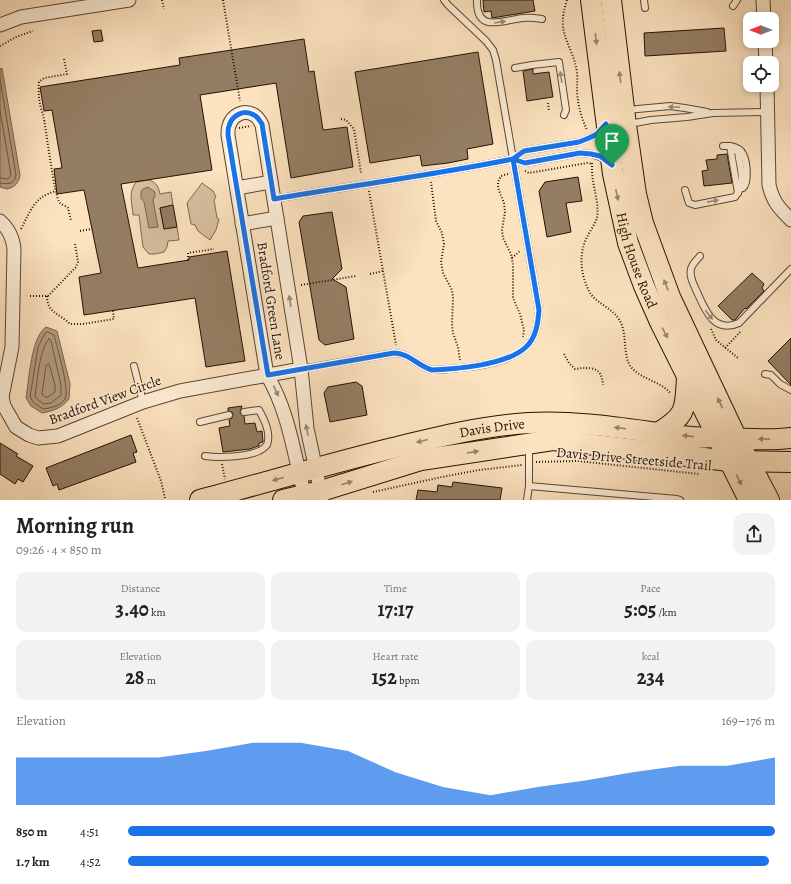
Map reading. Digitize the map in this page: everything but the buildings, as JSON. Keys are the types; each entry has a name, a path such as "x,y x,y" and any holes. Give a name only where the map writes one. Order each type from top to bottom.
{"main road":[{"name":"High House Road","path":"591,0 606,124 617,197 635,264 656,315 687,376 727,438 748,461 769,500"},
{"name":"High House Road","path":"611,0 636,194 643,223 670,297 727,438 729,461 749,500"},
{"path":"658,433 680,417 685,405 687,376"},
{"name":"Davis Drive","path":"200,500 444,436 487,427 558,422 693,437 791,438"},
{"name":"Davis Drive","path":"283,500 313,496 421,460 553,440 729,461 791,462"}],"street":[{"path":"0,25 21,17 129,0"},
{"path":"763,0 764,12"},
{"path":"768,92 769,185 776,206 791,220"},
{"path":"228,130 232,119 242,112 252,114 258,118 262,124"},
{"name":"Bradford Green Lane","path":"262,124 301,369 307,428 308,471"},
{"name":"Bradford Green Lane","path":"228,130 242,224 268,375 276,391 308,471"},
{"path":"237,188 272,182"},
{"path":"242,224 277,218"},
{"name":"Bradford View Circle","path":"0,221 9,231 13,239 14,249 12,347 2,397 4,406 16,427 29,435 38,438 58,436 143,402 180,390 301,369"},
{"path":"308,471 313,496"}],"lane":[{"path":"301,369 394,353 406,355 425,368 432,370 461,367 499,361 518,353 527,347 532,338 538,321 539,310 496,60 493,50 444,0"},
{"path":"477,0 479,14 488,23 523,18 542,19"},
{"path":"644,0 645,8"},
{"path":"733,6 737,0"},
{"path":"515,68 559,62 566,110 564,115"},
{"path":"625,117 670,106 713,113"},
{"path":"625,117 651,120 713,113 769,112"},
{"path":"274,199 513,159 524,151 579,142 597,134 606,124"},
{"path":"685,190 689,203 696,205 735,197 745,186 748,178 743,154 736,147 723,146"},
{"path":"730,146 739,192"},
{"path":"513,159 525,163 580,153 600,156 612,165"},
{"path":"700,256 692,265 691,277 710,318 720,324 730,326 739,323 791,270"},
{"path":"134,366 143,402"},
{"path":"765,374 771,375 780,384 791,390"},
{"path":"205,456 221,458 260,451 267,446 268,435 265,423 259,410 244,412"},
{"path":"200,422 229,415"},
{"path":"527,500 530,486 528,444"},
{"path":"530,486 680,500"}],"path":[{"path":"162,0 164,9"},
{"path":"223,0 238,91"},
{"path":"567,0 562,27 576,70 578,100 588,134"},
{"path":"0,46 16,37 33,31"},
{"path":"64,58 67,74 44,78 39,82 39,87 41,110 43,114 56,191 60,203 68,208 71,221"},
{"path":"548,103 550,111"},
{"path":"341,119 346,120 354,129 361,173"},
{"path":"228,130 262,124"},
{"path":"592,160 593,180 597,203 597,218 584,244 581,259 588,290 591,295 611,310 619,319 624,332 627,357 630,367 667,389 671,393 673,400"},
{"path":"525,170 530,173 582,163 592,164"},
{"path":"430,174 436,221 442,233 444,244 441,262 443,272 452,290 453,333 458,347 461,367"},
{"path":"508,174 502,176 498,182 498,188 504,203 505,212 502,230 503,238 511,254 513,265 513,298 520,314 524,330 524,336 518,353"},
{"path":"369,190 395,344"},
{"path":"21,229 34,203 42,197 56,191"},
{"path":"80,232 92,229"},
{"path":"30,296 47,296 76,267 78,262 75,244"},
{"path":"188,260 188,253 214,249"},
{"path":"370,274 383,271"},
{"path":"301,285 356,276"},
{"path":"47,296 50,310 61,316 70,324 83,324 114,319 113,311"},
{"path":"710,326 716,340 738,358"},
{"path":"564,354 569,363 575,369 585,368 597,370 602,376 603,385"},
{"path":"137,418 166,498"},
{"path":"221,458 226,482"},
{"name":"Davis Drive Streetside Trail","path":"540,461 578,461 704,474"},
{"path":"367,493 479,470 515,467"}],"shaded area":[{"path":"149,180 157,185 160,194 171,192 173,205 160,208 164,229 177,227 179,240 168,241 164,252 155,254 149,254 143,247 139,215 133,215 131,202 132,190 136,182"},
{"path":"202,183 213,191 216,197 214,200 217,218 219,219 216,230 210,240 198,231 195,225 191,224 187,203"}],"water":[{"path":"2,68 20,175 16,184 7,189 0,187 0,69"},
{"path":"148,187 155,192 153,200 158,227 149,228 144,202 141,198 141,191"},
{"path":"46,327 57,331 70,384 69,399 57,409 42,413 31,406 26,398 34,349 41,332"}],"route":[{"path":"612,165 600,156 580,153 525,163 513,159 274,199 262,124 258,118 252,114 242,112 236,115 229,125 228,135 268,375 394,353 406,355 425,368 432,370 443,370 499,361 518,353 527,347 536,331 539,310 513,159 524,151 579,142 597,134 606,124 612,165"}]}
